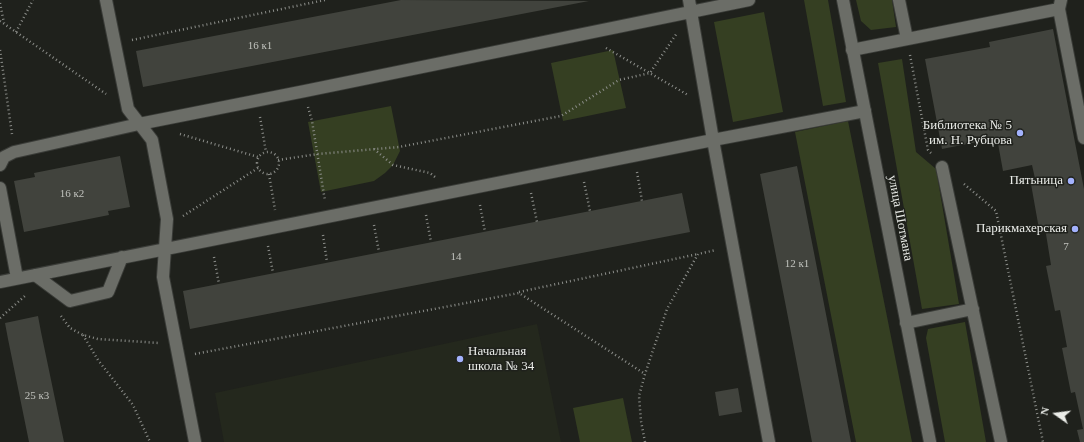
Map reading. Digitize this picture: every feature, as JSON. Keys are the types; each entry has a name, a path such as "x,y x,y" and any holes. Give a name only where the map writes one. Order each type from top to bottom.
{"street":[{"path":"106,0 128,109 152,140 167,219 163,277 195,442"},
{"path":"0,165 4,157 14,152 139,124 583,34 690,6 749,0"},
{"name":"улица Шотмана","path":"843,0 930,442"},
{"path":"899,0 907,39"},
{"path":"852,50 1060,5 1084,138"},
{"path":"690,6 713,140 770,442"},
{"path":"0,282 17,278 39,277 122,257 634,155 865,111"},
{"path":"942,167 1001,442"},
{"path":"0,188 17,278"},
{"path":"39,277 70,301 108,292 122,257"},
{"path":"906,323 973,309"}],"path":[{"path":"16,32 34,0"},
{"path":"128,41 325,0"},
{"path":"0,3 4,23"},
{"path":"0,20 128,109"},
{"path":"583,34 708,106"},
{"path":"278,160 318,154 399,147 561,116 619,80 650,73 673,38"},
{"path":"907,39 928,150 942,167 996,211 1043,442"},
{"path":"0,50 14,152"},
{"path":"308,107 312,121 326,202"},
{"path":"260,116 266,152"},
{"path":"185,136 258,157"},
{"path":"374,148 393,165 430,173"},
{"path":"266,152 272,152 276,155 279,164 274,172 269,174 261,172 258,168 257,162 258,157 266,152"},
{"path":"634,155 642,201"},
{"path":"581,166 590,211"},
{"path":"183,216 258,168"},
{"path":"269,174 275,211"},
{"path":"528,177 536,222"},
{"path":"477,187 485,232"},
{"path":"423,197 431,242"},
{"path":"371,208 379,252"},
{"path":"320,218 327,262"},
{"path":"264,229 273,273"},
{"path":"211,240 219,284"},
{"path":"178,357 519,293 713,251"},
{"path":"645,442 641,421 639,396 645,374 667,309 698,254"},
{"path":"0,318 39,277"},
{"path":"519,293 645,374"},
{"path":"60,316 70,328 83,335 98,339 176,345"},
{"path":"83,335 98,360 133,405 150,442"}],"shaded area":[{"name":"Начальная школа № 34","path":"537,324 561,442 224,442 215,393"}],"green space":[{"path":"804,0 828,0 846,102 823,106"},
{"path":"856,0 892,0 896,27 871,30 861,21"},
{"path":"764,12 783,112 733,122 714,22"},
{"path":"613,50 626,108 563,121 551,63"},
{"path":"902,59 916,152 936,169 959,304 922,309 878,63"},
{"path":"391,106 400,151 393,165 374,181 321,192 308,122"},
{"path":"848,121 912,442 856,442 795,132"},
{"path":"965,322 986,442 945,442 926,338 928,329"},
{"path":"623,398 632,442 580,442 573,408"}],"building":[{"path":"401,0 589,1 143,87 136,51"},
{"path":"1053,29 1084,189 1084,442 1080,442 1077,430 1083,429 1075,392 1071,393 1062,348 1067,347 1060,310 1055,311 1046,266 1051,265 1045,228 1039,229 1031,184 1036,183 1032,165 1003,171 997,138 942,149 925,59 990,47 989,42"},
{"path":"120,156 130,207 108,211 109,215 24,232 14,181 35,177 34,173"},
{"path":"797,166 851,442 812,442 760,174"},
{"path":"682,193 690,232 190,329 183,291"},
{"path":"38,316 64,442 29,442 5,323"},
{"path":"738,388 742,412 719,416 715,392"}],"place":[{"name":"Библиотека № 5 им. Н. Рубцова","path":"1020,133"},
{"name":"Пятьница","path":"1071,181"},
{"name":"Парикмахерская","path":"1075,229"},
{"name":"Начальная школа № 34","path":"460,359"}]}
